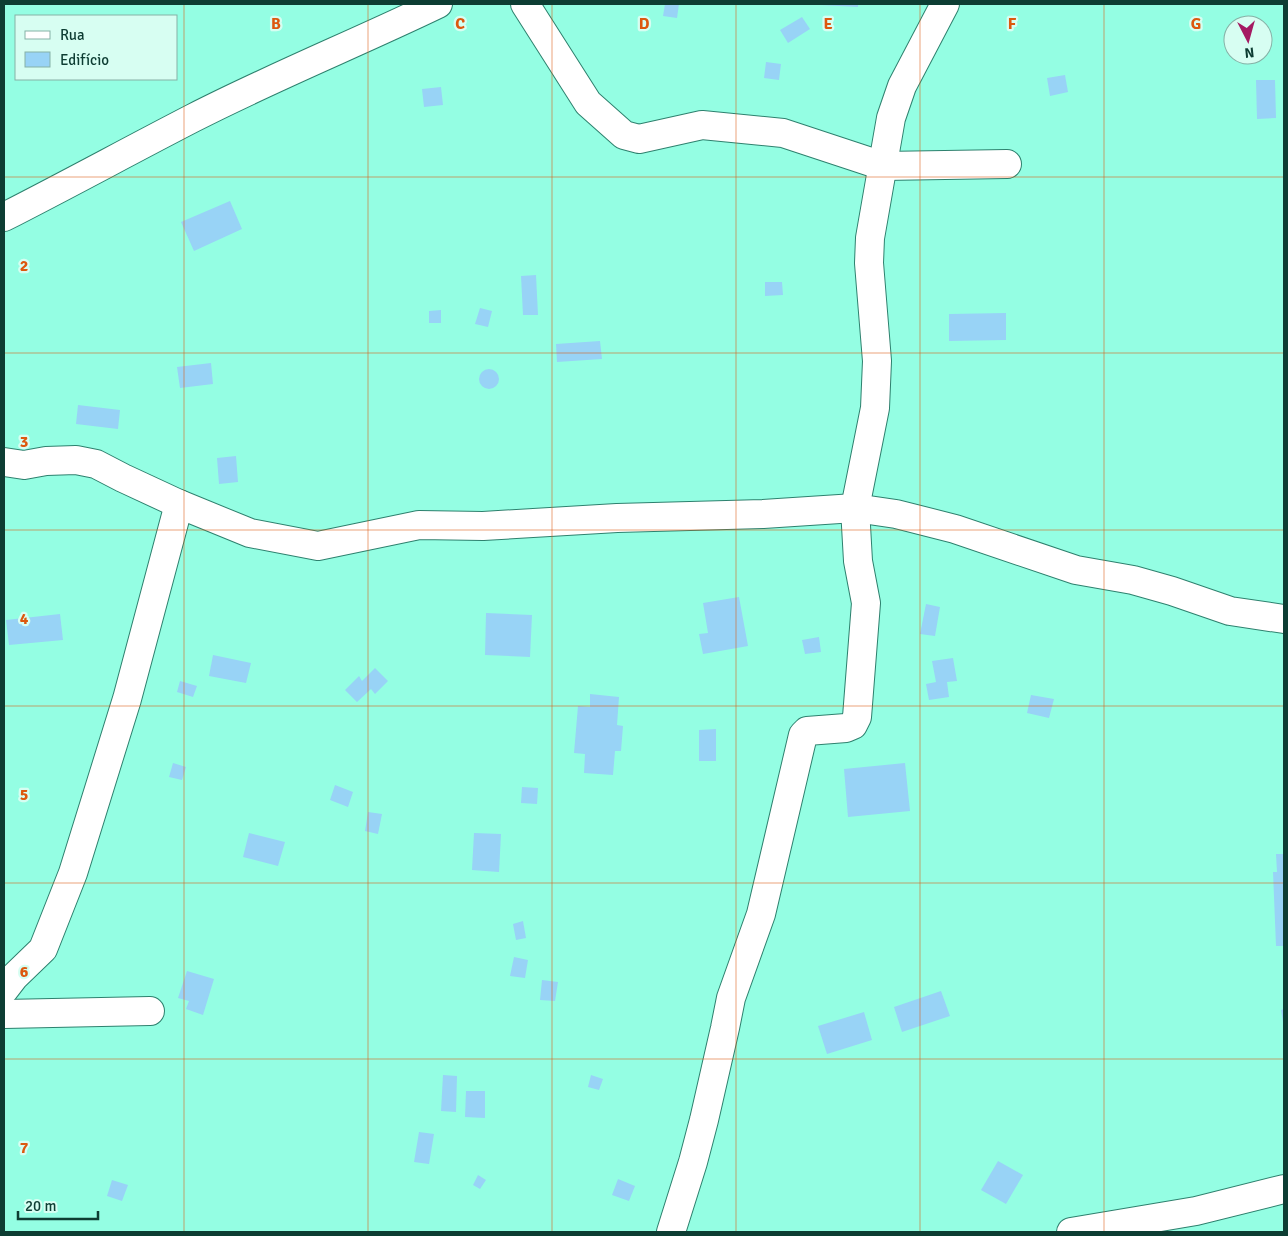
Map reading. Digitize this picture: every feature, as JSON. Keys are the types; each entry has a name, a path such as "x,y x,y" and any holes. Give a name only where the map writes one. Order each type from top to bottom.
{"street":[{"path":"4,218 192,118 438,4"},
{"path":"525,4 588,103 624,135 639,139 702,125 783,133 883,166 1006,164"},
{"path":"671,1232 704,1120 731,998 761,914 803,735 807,732 846,728 853,725 857,717 866,603 858,561 855,508 875,408 877,361 869,264 870,238 891,118 902,86 945,4"},
{"path":"4,462 24,465 46,461 76,460 96,464 179,504 250,533 318,546 419,525 483,526 618,518 763,514 855,508 896,514 955,529 1076,570 1133,580 1230,611 1284,619"},
{"path":"4,990 14,977 43,949 73,873 127,699 179,504"},
{"path":"4,1014 150,1011"},
{"path":"1071,1232 1196,1211 1284,1189"}],"building":[{"path":"665,4 679,4 677,18 663,16"},
{"path":"858,4 858,7 821,5"},
{"path":"802,17 810,29 788,43 780,30"},
{"path":"766,62 781,64 779,80 764,78"},
{"path":"1065,75 1068,92 1050,96 1047,78"},
{"path":"1256,80 1275,80 1276,118 1257,119"},
{"path":"441,87 443,105 424,107 422,89"},
{"path":"230,201 242,229 194,251 181,222"},
{"path":"536,275 538,315 523,315 521,276"},
{"path":"765,282 782,282 783,295 765,296"},
{"path":"480,308 492,311 488,327 475,324"},
{"path":"441,310 441,323 429,323 429,311"},
{"path":"1006,313 1006,340 949,341 949,314"},
{"path":"600,341 602,359 557,362 556,344"},
{"path":"211,363 213,384 180,388 177,367"},
{"path":"489,369 496,372 499,379 496,386 489,389 482,386 479,379 482,372"},
{"path":"78,405 120,410 118,429 76,424"},
{"path":"236,456 238,482 219,484 217,458"},
{"path":"739,597 748,646 703,654 699,634 708,633 703,603"},
{"path":"926,604 940,607 935,636 920,634"},
{"path":"486,613 532,615 530,657 485,655"},
{"path":"60,614 63,640 9,645 6,620"},
{"path":"819,637 821,652 805,654 802,640"},
{"path":"213,655 251,663 246,683 209,676"},
{"path":"953,658 957,681 947,682 949,697 929,700 926,684 936,682 932,661"},
{"path":"375,668 388,681 375,694 371,689 357,702 345,690 359,676 362,681"},
{"path":"180,681 197,686 193,697 177,692"},
{"path":"590,694 619,697 617,725 623,726 621,751 615,751 613,775 584,773 585,754 574,753 578,706 590,707"},
{"path":"1031,695 1054,699 1049,718 1027,713"},
{"path":"716,729 716,761 699,761 699,730"},
{"path":"173,763 186,767 182,780 169,777"},
{"path":"905,763 910,811 848,817 844,769"},
{"path":"335,785 353,792 348,807 330,800"},
{"path":"522,787 538,788 537,804 521,803"},
{"path":"368,812 382,814 378,834 365,831"},
{"path":"249,833 285,842 278,866 243,857"},
{"path":"474,833 501,834 499,872 472,870"},
{"path":"1276,854 1284,854 1284,946 1276,946 1273,872 1277,872"},
{"path":"523,921 526,938 516,940 513,924"},
{"path":"514,957 528,960 525,978 510,976"},
{"path":"187,971 214,979 203,1015 186,1009 189,1001 178,998"},
{"path":"542,980 558,982 555,1001 540,1000"},
{"path":"941,991 950,1016 902,1032 894,1007"},
{"path":"1284,1009 1284,1022 1283,1022 1281,1010"},
{"path":"864,1012 872,1040 827,1054 818,1026"},
{"path":"443,1075 457,1076 456,1112 441,1111"},
{"path":"591,1075 603,1079 599,1090 588,1087"},
{"path":"466,1091 485,1091 485,1118 465,1117"},
{"path":"419,1132 434,1134 429,1164 414,1162"},
{"path":"998,1161 1023,1175 1006,1204 981,1190"},
{"path":"478,1175 486,1180 480,1189 473,1185"},
{"path":"618,1179 635,1186 629,1201 612,1195"},
{"path":"112,1180 128,1185 122,1201 107,1196"}]}
